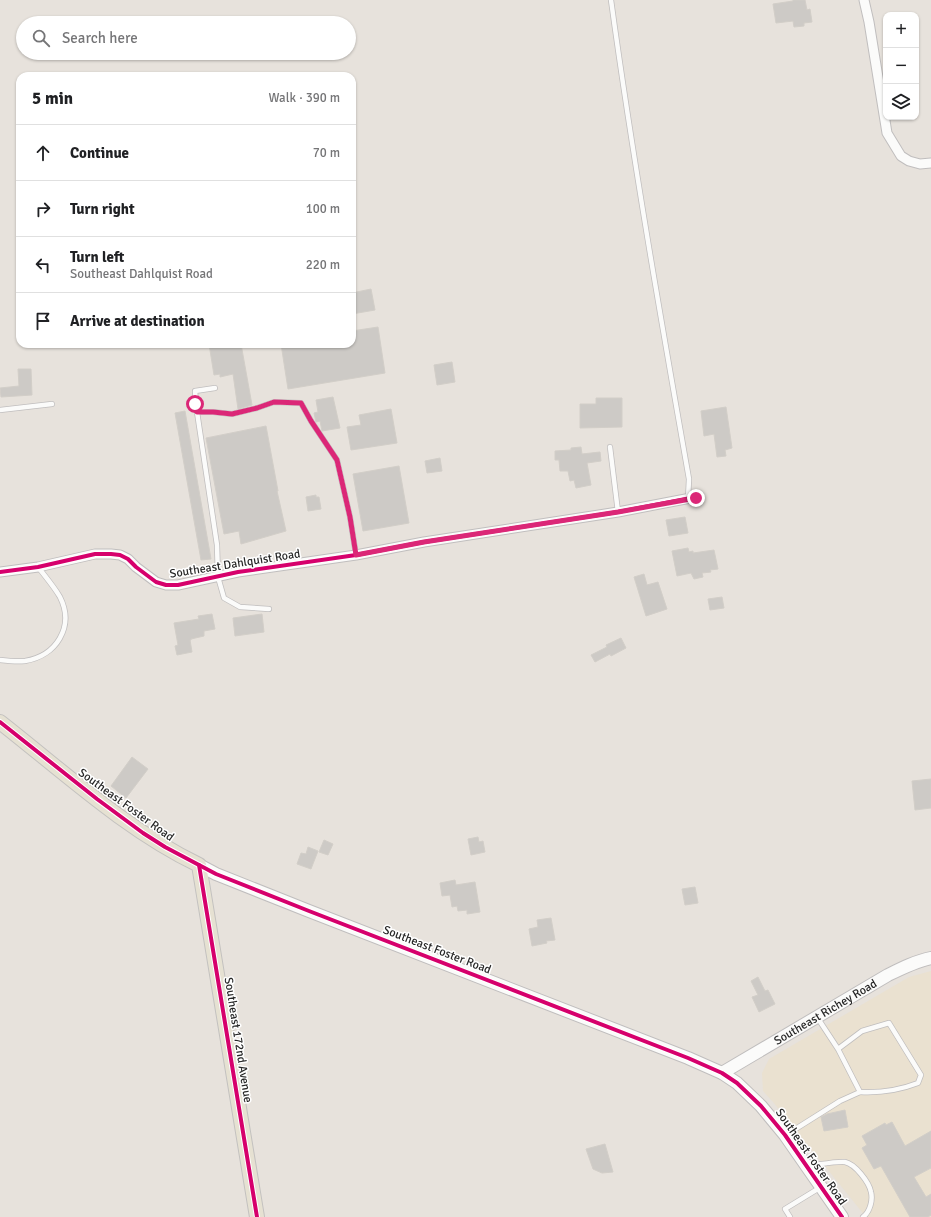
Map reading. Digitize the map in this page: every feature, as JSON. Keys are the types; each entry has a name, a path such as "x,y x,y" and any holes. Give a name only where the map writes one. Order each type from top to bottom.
{"main road":[{"name":"Southeast Foster Road","path":"0,722 142,833 216,874 688,1058 722,1073 737,1083 762,1106 786,1135 842,1217"},
{"name":"Southeast 172nd Avenue","path":"199,865 257,1217"},
{"name":"Southeast Richey Road","path":"722,1073 888,975 922,960 931,958"}],"street":[{"path":"864,0 887,133 901,156 920,164 931,163"},
{"name":"Southeast Dahlquist Road","path":"0,572 38,567 95,554 111,554 120,555 128,559 156,582 166,586 178,585 238,572 356,555 424,542 618,512 692,498"}],"lane":[{"path":"611,0 655,284 692,498"},
{"path":"215,388 195,391 217,546 218,577 224,598 240,607 269,609"},
{"path":"197,412 232,414 274,402 301,403 337,460 350,517 356,555"},
{"path":"0,410 52,404"},
{"path":"610,447 618,512"},
{"path":"0,660 24,661 37,657 48,652 57,644 62,633 65,623 64,610 60,597 38,567"},
{"path":"817,1017 838,1049 860,1092"},
{"path":"786,1135 840,1101 860,1092 873,1093 904,1088 918,1083 921,1075 889,1023 862,1032 838,1049"},
{"path":"807,1167 845,1162 853,1165 871,1191 871,1204 866,1215 863,1217"},
{"path":"790,1217 785,1209 821,1187"}],"shaded area":[{"path":"931,971 931,1217 866,1217 763,1091 762,1073 769,1059 909,977"}],"building":[{"path":"793,0 805,0 807,10 810,9 812,22 804,23 804,26 794,27 793,21 776,23 773,4"},
{"path":"371,289 375,310 356,313 356,292"},
{"path":"378,327 385,373 288,389 282,348 356,348 356,330"},
{"path":"210,348 242,348 252,405 238,409 233,374 220,377 220,374 214,375"},
{"path":"452,362 455,382 437,385 434,365"},
{"path":"18,369 31,369 32,395 1,397 0,388 19,386"},
{"path":"333,397 340,428 322,431 320,421 316,422 314,413 318,412 316,400"},
{"path":"596,398 622,398 622,427 580,428 580,404 596,404"},
{"path":"726,407 732,448 725,450 726,456 717,457 714,434 704,436 701,411"},
{"path":"391,409 397,443 351,450 347,427 361,425 359,415"},
{"path":"185,411 211,559 201,560 175,413"},
{"path":"266,426 277,491 286,531 241,544 239,531 224,534 206,438"},
{"path":"581,447 582,454 600,452 601,461 587,463 591,485 576,488 574,480 570,481 568,471 560,471 559,460 555,460 555,451 571,450 571,448"},
{"path":"440,458 442,471 427,473 425,461"},
{"path":"399,466 409,523 363,531 353,474"},
{"path":"316,495 316,497 319,497 321,509 308,511 306,497"},
{"path":"685,517 688,533 669,536 666,520"},
{"path":"688,548 689,552 693,551 693,553 714,550 718,569 710,570 711,572 702,573 703,577 694,579 691,573 677,576 672,551"},
{"path":"644,574 647,585 658,582 667,609 646,616 634,577"},
{"path":"722,597 724,608 710,610 708,599"},
{"path":"212,614 215,629 204,631 204,636 190,640 192,652 177,655 175,646 178,645 174,623 199,619 198,616"},
{"path":"262,614 264,632 235,636 233,618"},
{"path":"621,638 626,648 595,662 591,655 607,647 606,645"},
{"path":"132,757 148,769 126,798 111,786"},
{"path":"931,779 931,808 915,810 912,781"},
{"path":"478,837 479,842 483,841 485,852 471,855 468,839"},
{"path":"324,840 333,844 328,855 319,852"},
{"path":"308,847 318,851 311,869 297,864 301,853 306,854"},
{"path":"455,880 456,885 475,882 480,912 467,914 467,910 458,911 457,906 452,907 450,895 442,896 440,883"},
{"path":"695,887 698,903 685,905 682,889"},
{"path":"551,918 555,940 546,941 547,943 532,946 529,929 538,927 537,920"},
{"path":"758,977 765,991 768,990 775,1004 759,1012 752,997 758,995 751,981"},
{"path":"845,1110 848,1127 824,1131 821,1117"},
{"path":"892,1122 905,1146 931,1131 931,1168 914,1177 926,1197 931,1194 931,1215 928,1217 910,1217 881,1166 874,1169 862,1148 867,1145 862,1136 885,1123 886,1125"},
{"path":"605,1144 613,1172 602,1173 593,1169 586,1149"}],"cycle path":[{"path":"0,572 38,567 95,554 111,554 120,555 128,559 156,582 166,585 178,585 238,572 356,555 424,542 618,512 696,497"},
{"path":"0,722 97,799 143,833 165,847 216,874 688,1058 722,1073 737,1083 761,1106 785,1135 842,1217"},
{"path":"199,865 257,1217"}],"route":[{"path":"195,404 197,412 232,414 274,402 301,403 337,460 350,517 356,555 424,542 618,512 696,498"}]}
